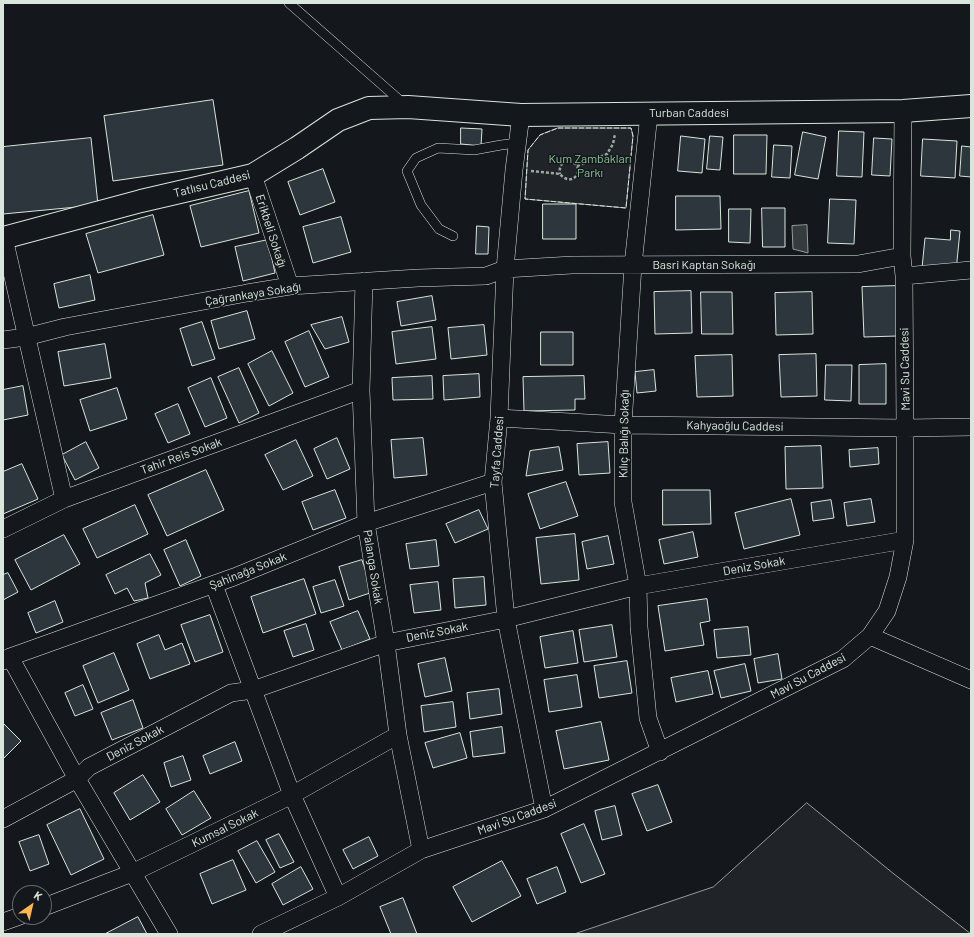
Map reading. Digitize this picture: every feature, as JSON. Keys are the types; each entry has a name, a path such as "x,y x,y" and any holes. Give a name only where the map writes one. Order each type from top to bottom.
{"main road":[{"name":"Turban Caddesi","path":"408,107 521,115 903,111 971,106"},
{"name":"Tatlısu Caddesi","path":"3,238 141,201 253,175 297,148 338,120 369,108 408,107"}],"street":[{"name":"Mavi Su Caddesi","path":"261,934 338,897 421,850 544,810 843,659 870,636 887,612 898,577 904,540 904,276 902,256 903,111"},
{"name":"Kılıç Balığı Sokağı","path":"649,114 633,265 623,425 623,502 638,586 639,627 648,718 660,752"},
{"name":"Tayfa Caddesi","path":"521,115 514,170 505,269 499,418 493,482 506,619 544,810"},
{"name":"Erikbeli Sokağı","path":"253,175 290,286"},
{"path":"3,238 64,498"},
{"name":"Basri Kaptan Sokağı","path":"505,269 572,265 858,264 902,256"},
{"name":"Çağrankaya Sokağı","path":"3,340 26,337 65,327 290,286 418,278 486,276 505,269"},
{"path":"904,276 971,270"},
{"name":"Palanga Sokak","path":"364,281 362,390 366,523 386,643 398,735 421,850"},
{"name":"Tahir Reis Sokak","path":"3,529 64,498 362,390"},
{"name":"Kahyaoğlu Caddesi","path":"499,418 623,425 905,428 971,427"},
{"name":"Şahinağa Sokak","path":"7,659 234,578 366,523 493,482"},
{"name":"Deniz Sokak","path":"3,819 77,779 89,767 231,693 253,690 386,643 506,619 638,586 904,540"},
{"path":"214,585 292,795 338,897"},
{"path":"870,636 971,680"},
{"path":"7,659 168,934"},
{"name":"Kumsal Sokak","path":"52,903 132,873 292,795 398,735"}],"lane":[{"path":"289,3 408,107"},
{"path":"453,236 439,228 421,205 408,172 416,158 438,148 474,150 517,143"}],"path":[{"path":"577,166 606,154 613,144 615,128 614,114"},
{"path":"564,162 573,162 577,166 578,172 575,177 570,180 564,179 560,174 560,165 564,162"},
{"path":"514,170 560,174"}],"green space":[{"name":"Kum Zambakları Parkı","path":"558,128 631,128 633,136 626,208 525,199 528,150 540,135"},
{"path":"807,803 971,934 574,934 713,887"}],"shaded area":[{"path":"807,225 808,253 793,249 792,226"}],"building":[{"path":"213,100 223,165 113,181 104,116"},
{"path":"461,128 482,129 481,146 461,144"},
{"path":"839,131 864,132 862,177 837,176"},
{"path":"803,132 826,137 818,179 795,175"},
{"path":"734,135 767,135 766,174 734,174"},
{"path":"681,136 705,139 702,173 678,171"},
{"path":"710,136 723,137 720,170 707,169"},
{"path":"91,138 98,205 3,214 3,147"},
{"path":"874,138 892,139 890,176 872,175"},
{"path":"923,139 957,141 955,178 921,176"},
{"path":"774,145 792,146 790,178 772,177"},
{"path":"962,146 971,147 971,177 960,176"},
{"path":"323,169 335,202 300,215 288,182"},
{"path":"249,191 259,233 201,247 190,206"},
{"path":"676,196 720,196 721,229 676,230"},
{"path":"830,199 856,200 854,244 828,243"},
{"path":"543,204 576,204 576,239 543,239"},
{"path":"762,208 785,208 785,247 763,247"},
{"path":"729,209 751,209 750,243 729,242"},
{"path":"153,215 164,255 98,273 86,234"},
{"path":"341,217 351,252 313,263 303,227"},
{"path":"477,226 489,227 488,254 476,254"},
{"path":"951,230 960,231 956,271 922,268 925,238 950,240"},
{"path":"268,240 275,273 243,281 235,247"},
{"path":"90,275 95,300 59,308 54,284"},
{"path":"896,286 897,336 864,337 862,287"},
{"path":"691,291 692,333 655,334 654,292"},
{"path":"701,292 732,292 733,334 702,334"},
{"path":"812,292 813,334 776,335 775,293"},
{"path":"432,296 436,320 401,326 397,302"},
{"path":"247,311 255,339 219,349 211,321"},
{"path":"342,317 349,342 325,349 311,325"},
{"path":"202,322 215,359 192,366 180,329"},
{"path":"484,325 487,355 451,359 448,328"},
{"path":"432,327 436,359 396,364 392,332"},
{"path":"309,331 329,377 305,387 285,342"},
{"path":"541,332 573,332 573,365 541,365"},
{"path":"105,344 111,378 64,386 58,352"},
{"path":"272,351 293,393 269,406 248,364"},
{"path":"816,354 817,396 781,397 779,355"},
{"path":"732,355 733,396 697,397 695,356"},
{"path":"886,364 886,404 859,404 859,365"},
{"path":"826,365 852,365 851,401 825,400"},
{"path":"239,368 259,413 239,423 218,377"},
{"path":"654,370 656,391 637,393 635,372"},
{"path":"479,374 480,397 444,400 443,376"},
{"path":"432,376 433,399 393,400 392,378"},
{"path":"584,376 585,399 575,399 575,410 524,411 523,377"},
{"path":"211,378 227,418 205,427 188,388"},
{"path":"23,386 28,415 3,420 3,390"},
{"path":"117,388 127,419 90,431 80,400"},
{"path":"178,404 190,434 168,443 155,414"},
{"path":"337,438 350,469 327,479 314,449"},
{"path":"423,438 427,475 394,478 391,440"},
{"path":"296,440 313,476 283,490 265,455"},
{"path":"86,442 99,468 75,480 62,455"},
{"path":"608,442 610,473 579,475 577,444"},
{"path":"821,446 823,488 786,489 785,447"},
{"path":"559,447 563,470 526,476 530,451"},
{"path":"878,448 879,464 850,467 849,450"},
{"path":"22,464 38,499 3,514 3,472"},
{"path":"206,470 224,510 167,536 148,495"},
{"path":"566,482 578,516 540,529 528,494"},
{"path":"335,490 346,518 313,530 302,502"},
{"path":"663,490 710,490 711,524 663,525"},
{"path":"791,499 800,535 744,549 735,513"},
{"path":"871,499 875,522 847,526 844,503"},
{"path":"831,500 834,518 813,521 811,503"},
{"path":"135,505 148,534 97,558 83,529"},
{"path":"479,510 488,529 455,543 446,524"},
{"path":"693,532 698,557 664,564 659,540"},
{"path":"575,534 579,580 541,584 536,538"},
{"path":"64,535 80,564 31,590 15,560"},
{"path":"608,536 614,564 587,569 582,542"},
{"path":"186,540 201,576 180,586 164,550"},
{"path":"436,540 439,566 410,569 406,544"},
{"path":"150,554 161,575 145,583 148,598 134,601 127,588 115,594 106,575"},
{"path":"362,560 373,592 349,600 339,567"},
{"path":"8,573 18,592 3,600 3,575"},
{"path":"484,577 486,605 455,608 453,579"},
{"path":"304,579 316,614 263,633 251,597"},
{"path":"335,580 344,606 321,613 313,587"},
{"path":"438,582 441,610 414,613 410,585"},
{"path":"707,599 710,621 700,623 704,645 665,651 658,606"},
{"path":"55,601 63,622 36,633 28,613"},
{"path":"358,611 370,639 342,650 330,622"},
{"path":"210,615 223,652 195,662 181,625"},
{"path":"306,624 314,650 293,657 284,631"},
{"path":"612,625 617,657 584,662 579,630"},
{"path":"748,627 751,655 717,658 714,630"},
{"path":"573,631 578,663 545,668 540,637"},
{"path":"159,635 165,650 182,643 190,664 150,679 137,644"},
{"path":"114,653 129,690 98,703 83,666"},
{"path":"778,654 782,679 758,683 754,659"},
{"path":"445,658 452,691 425,697 418,664"},
{"path":"627,661 632,693 599,698 594,666"},
{"path":"745,664 751,691 721,698 714,671"},
{"path":"708,671 713,694 676,702 671,678"},
{"path":"577,675 582,707 549,712 544,680"},
{"path":"83,685 93,709 75,716 65,693"},
{"path":"499,689 502,714 470,719 467,693"},
{"path":"133,700 143,728 112,740 101,713"},
{"path":"453,702 456,727 424,732 421,706"},
{"path":"601,722 609,760 564,769 556,731"},
{"path":"3,723 21,741 3,759"},
{"path":"502,727 505,753 473,757 470,732"},
{"path":"460,733 467,758 433,768 425,743"},
{"path":"235,742 242,761 210,774 203,756"},
{"path":"183,756 191,780 171,787 164,763"},
{"path":"143,775 160,802 130,820 114,793"},
{"path":"658,785 672,822 647,831 632,794"},
{"path":"194,791 211,818 182,835 166,809"},
{"path":"615,806 622,835 602,840 595,811"},
{"path":"80,809 104,859 71,875 47,825"},
{"path":"584,824 605,874 581,883 561,834"},
{"path":"279,834 294,862 280,868 266,840"},
{"path":"39,835 49,864 30,871 19,842"},
{"path":"369,837 378,856 353,869 343,850"},
{"path":"257,841 275,872 256,883 238,851"},
{"path":"233,860 246,890 212,904 200,874"},
{"path":"502,861 521,896 472,922 453,887"},
{"path":"301,867 313,889 283,905 272,884"},
{"path":"557,867 566,892 537,904 527,879"},
{"path":"403,898 417,934 391,934 380,907"},
{"path":"138,917 147,934 105,934"}],"fence":[{"path":"558,128 631,128 633,136 626,208 525,199 528,150 540,135 558,128"}]}
